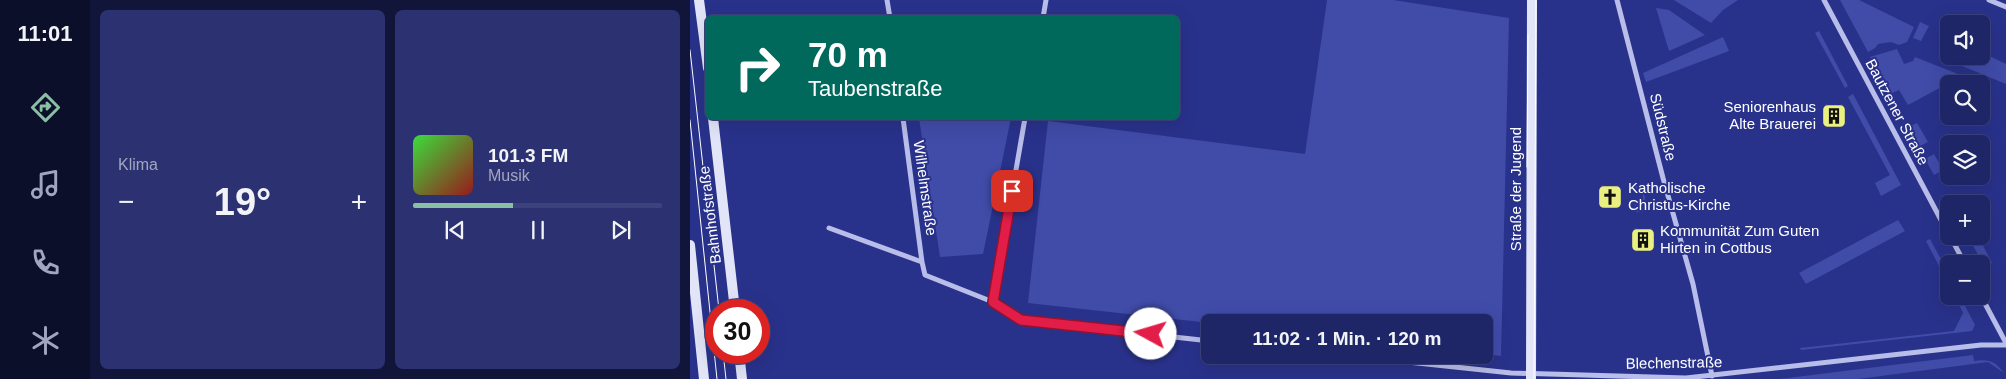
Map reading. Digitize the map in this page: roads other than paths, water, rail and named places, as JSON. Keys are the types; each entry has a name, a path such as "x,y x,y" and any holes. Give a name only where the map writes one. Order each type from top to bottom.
{"main road":[{"path":"699,0 705,45"},
{"name":"Straße der Jugend","path":"1530,377 1532,0"},
{"name":"Bahnhofstraße","path":"713,120 734,299"},
{"name":"Bahnhofstraße","path":"690,245 704,379"},
{"path":"740,364 742,379"}],"street":[{"path":"887,0 890,15"},
{"path":"1044,15 1046,0"},
{"name":"Südstraße","path":"1618,0 1662,178 1693,284 1712,376"},
{"name":"Bautzener Straße","path":"1824,0 1940,219"},
{"path":"1989,0 2006,8"},
{"name":"Wilhelmstraße","path":"903,120 922,262"},
{"path":"993,302 1025,120"},
{"path":"829,228 922,262 925,275 993,302 1021,320 1201,340"},
{"path":"1986,305 2006,344"},
{"name":"Blechenstraße","path":"1419,364 1530,377 1686,378 1981,345 2006,344"}],"tram line":[{"path":"1534,379 1536,0"},
{"path":"1527,167 1528,35"},
{"path":"690,50 718,299"},
{"path":"690,120 717,379"},
{"path":"724,364 726,379"}],"place":[{"name":"Seniorenhaus Alte Brauerei","path":"1834,116"},
{"name":"Katholische Christus-Kirche","path":"1610,197"},
{"name":"Kommunität Zum Guten Hirten in Cottbus","path":"1643,240"}]}
